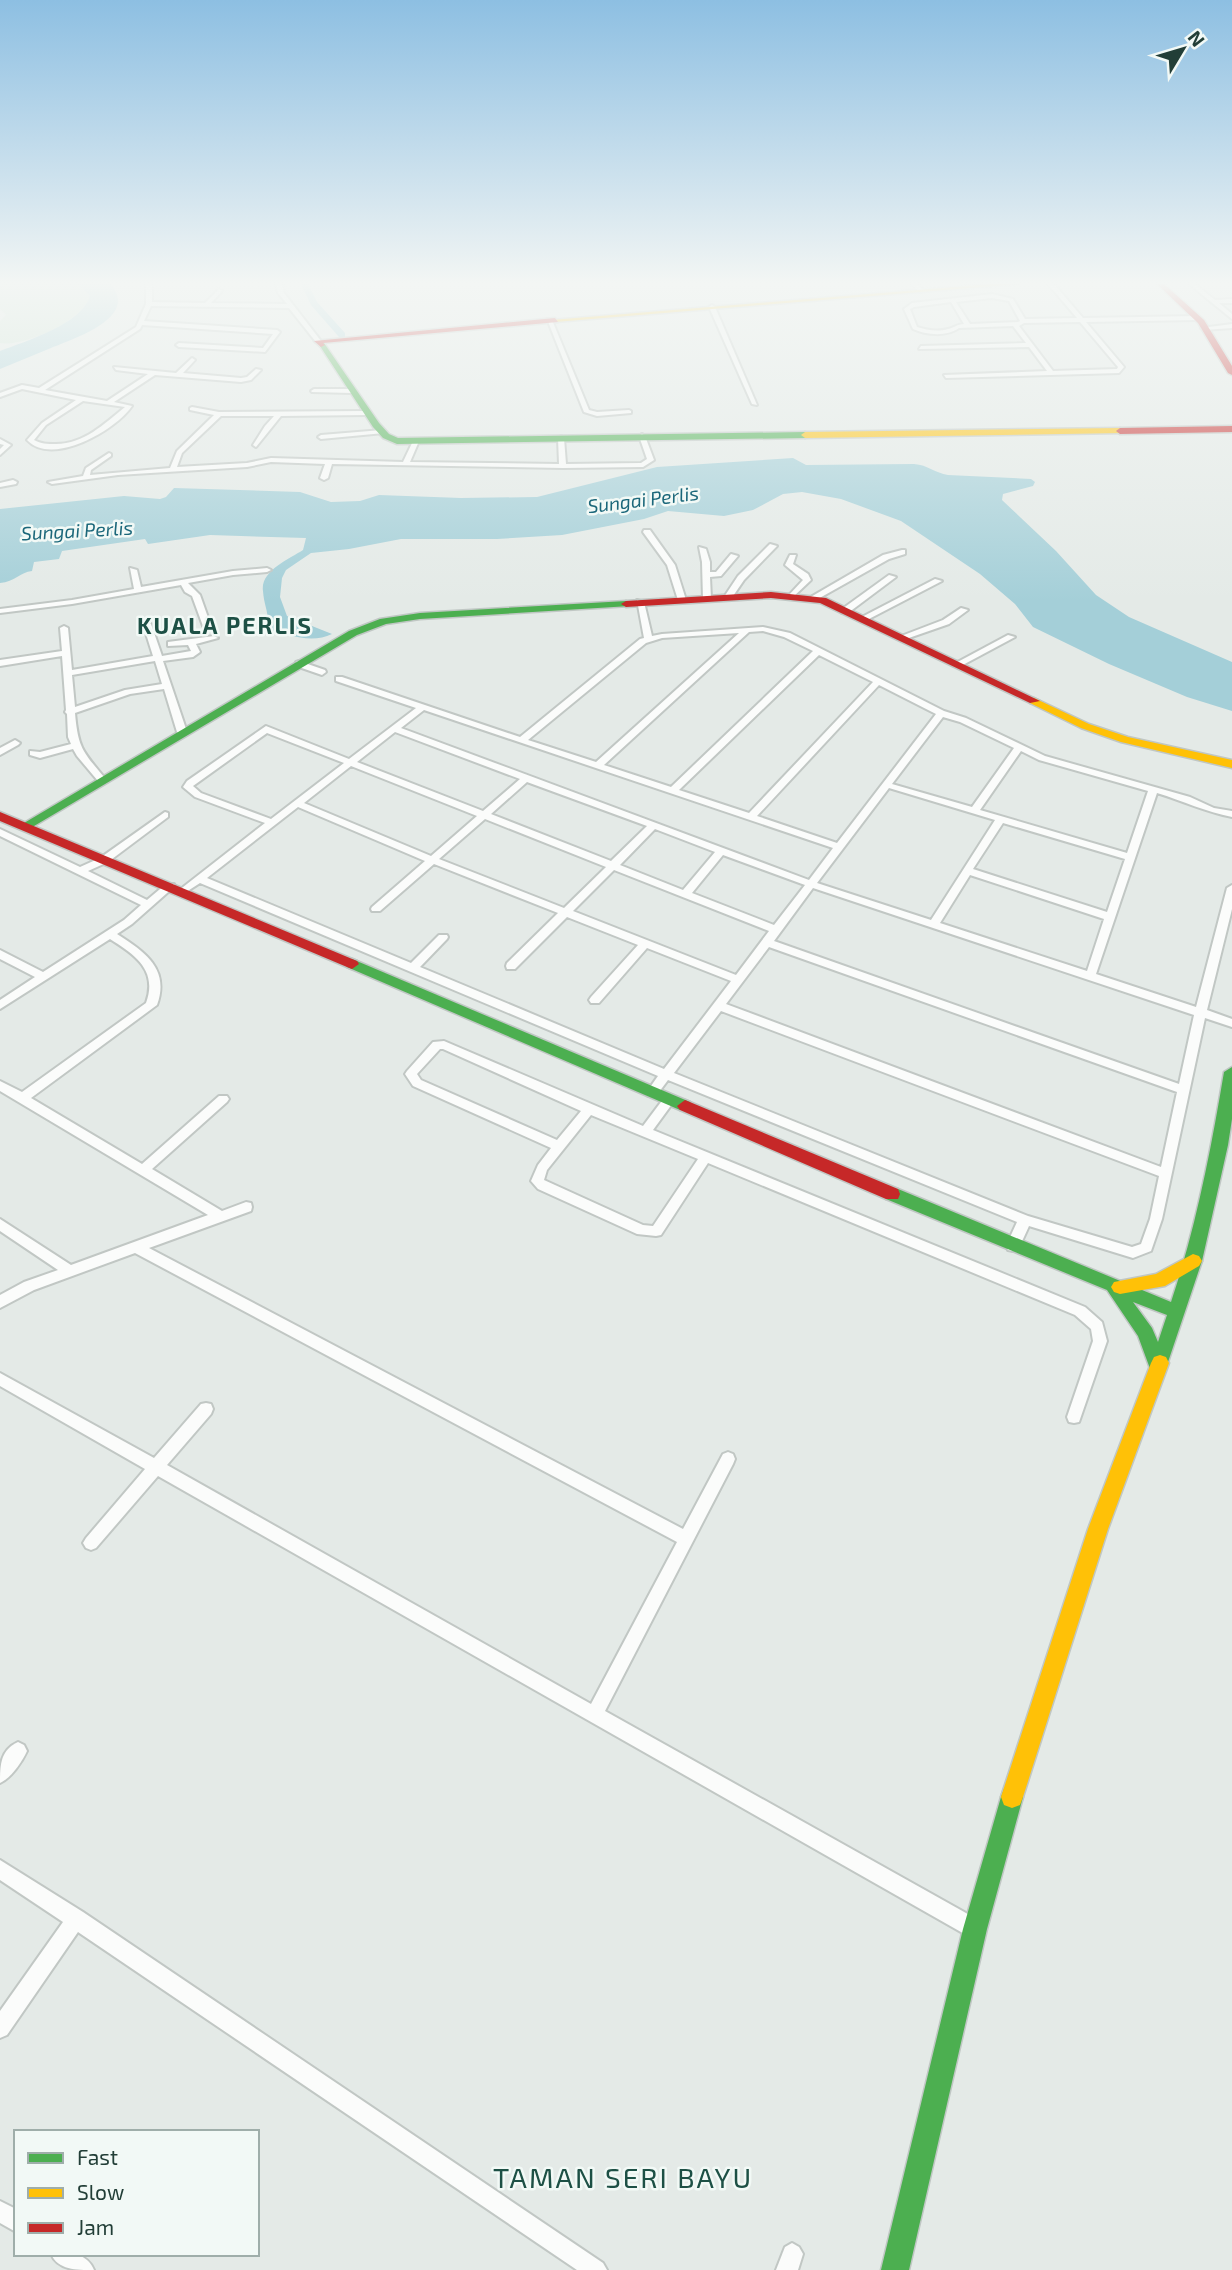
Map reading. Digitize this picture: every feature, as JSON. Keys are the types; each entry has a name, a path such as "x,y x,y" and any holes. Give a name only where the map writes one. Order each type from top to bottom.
{"street":[{"path":"34,390 129,407 82,443 64,447 31,443 35,432 82,399"},
{"path":"108,402 127,390 142,393"},
{"path":"351,390 382,432 392,440 1232,429"},
{"path":"577,390 586,411 597,414 629,412"},
{"path":"749,390 755,404"},
{"path":"314,391 354,394"},
{"path":"325,399 354,394"},
{"path":"192,409 219,414 367,412"},
{"path":"173,469 179,452 219,414"},
{"path":"257,445 267,426 278,415"},
{"path":"321,437 382,432"},
{"path":"52,482 173,469 247,465 271,460 522,467 646,464 651,460 642,436"},
{"path":"561,438 563,466"},
{"path":"0,441 8,444 0,453"},
{"path":"407,464 416,441"},
{"path":"86,478 88,469 109,455"},
{"path":"324,478 330,462"},
{"path":"521,480 522,467"},
{"path":"0,485 13,482"},
{"path":"647,531 671,565 682,600"},
{"path":"728,597 741,578 773,546"},
{"path":"702,549 707,575 707,598"},
{"path":"813,598 886,557 902,552"},
{"path":"707,575 718,573 734,556"},
{"path":"792,596 807,580 806,576 789,565 793,556"},
{"path":"133,570 138,590"},
{"path":"0,611 233,573 267,570"},
{"path":"845,611 892,577"},
{"path":"183,582 186,589 196,595 207,626"},
{"path":"862,619 939,582"},
{"path":"25,826 353,633 398,618 707,598 813,598 1104,733 1232,764"},
{"path":"640,602 648,638"},
{"path":"900,638 946,622 964,610"},
{"path":"146,624 182,732"},
{"path":"64,628 69,712 76,745 87,764 101,779"},
{"path":"598,766 747,630"},
{"path":"521,741 648,638 747,630 779,632 941,713 1053,762 1188,799 1211,810 1232,814"},
{"path":"956,665 1011,637"},
{"path":"171,644 214,638"},
{"path":"68,673 195,653 191,642"},
{"path":"673,791 818,651"},
{"path":"0,663 67,653"},
{"path":"299,664 322,673"},
{"path":"339,679 839,847"},
{"path":"751,817 878,681"},
{"path":"69,712 128,692 166,685"},
{"path":"0,1005 42,975 113,936 163,894 200,879 421,708"},
{"path":"652,1093 941,713"},
{"path":"274,823 198,795 188,787 266,729 776,930"},
{"path":"395,729 811,884 1232,1023"},
{"path":"0,752 15,743"},
{"path":"33,753 40,755 76,745"},
{"path":"974,812 1019,748"},
{"path":"376,909 430,859 526,778"},
{"path":"887,785 999,821 1131,858"},
{"path":"1090,977 1153,791"},
{"path":"298,804 738,980"},
{"path":"84,869 102,861 165,815"},
{"path":"0,816 102,861 163,894"},
{"path":"933,925 999,821"},
{"path":"511,966 654,825"},
{"path":"0,832 84,869 163,894 431,999 1112,1288 1177,1312"},
{"path":"685,894 722,850"},
{"path":"968,871 1110,917"},
{"path":"200,879 665,1076 1025,1220 1122,1252 1140,1252 1150,1240 1167,1174 1200,1014 1232,888"},
{"path":"22,1098 151,1005 157,987 148,962 113,936"},
{"path":"412,968 443,937"},
{"path":"767,942 1184,1090"},
{"path":"595,1000 645,944"},
{"path":"0,954 42,975"},
{"path":"431,999 446,983"},
{"path":"719,1006 1167,1174"},
{"path":"559,1146 417,1083 411,1074 437,1045 444,1045 589,1109 1080,1311 1097,1326 1100,1341 1074,1417"},
{"path":"895,2270 975,1929 1012,1796 1098,1529 1158,1368 1193,1261 1226,1142 1232,1072"},
{"path":"0,1085 220,1216"},
{"path":"142,1171 223,1099"},
{"path":"646,1131 668,1101"},
{"path":"589,1109 537,1175 537,1181 542,1186 649,1232 661,1226 706,1157"},
{"path":"0,1302 29,1286 246,1207"},
{"path":"1013,1246 1025,1220"},
{"path":"0,1224 70,1271"},
{"path":"137,1248 687,1539"},
{"path":"1112,1288 1144,1286 1166,1280 1193,1261"},
{"path":"1112,1288 1146,1333 1158,1368"},
{"path":"0,1379 975,1929"},
{"path":"91,1543 206,1409"},
{"path":"595,1714 728,1459"},
{"path":"0,1774 18,1751"},
{"path":"0,1869 596,2270"},
{"path":"0,2028 76,1919"},
{"path":"64,2256 83,2270"}],"water":[{"name":"Sungai Perlis","path":"793,458 806,465 914,464 948,475 1031,479 1035,482 1033,486 1003,494 1002,500 1056,551 1096,595 1129,617 1232,662 1232,711 1187,697 1109,664 1033,627 1015,604 980,574 901,521 841,499 802,492 783,494 753,510 724,516 668,511 644,519 562,535 497,539 401,539 311,553 286,570 282,578 280,597 287,616 332,634 316,638 300,638 267,629 263,591 266,577 303,550 306,538 210,535 148,544 145,539 62,551 59,559 34,562 32,571 0,583 0,509 124,496 160,499 166,497 174,488 300,492 331,502 360,501 379,495 537,497 657,467"}],"traffic: fast":[{"path":"352,390 376,425 386,436 397,441 805,435"},
{"path":"25,826 353,633 384,621 420,616 626,604"},
{"path":"352,964 685,1106"},
{"path":"1160,1363 1193,1261 1220,1145 1232,1072"},
{"path":"892,1194 1177,1312"},
{"path":"1115,1290 1146,1333 1158,1368"},
{"path":"895,2270 975,1929 1012,1797"}],"traffic: slow":[{"path":"805,435 1120,431"},
{"path":"1034,701 1085,726 1125,740 1232,764"},
{"path":"1120,1287 1159,1281 1193,1261"},
{"path":"1012,1797 1098,1529 1160,1363"}],"traffic: jam":[{"path":"1120,431 1232,429"},
{"path":"626,604 771,595 822,600 1034,701"},
{"path":"0,816 352,964"},
{"path":"685,1106 892,1194"}],"district":[{"name":"KUALA PERLIS","path":"225,625"},
{"name":"TAMAN SERI BAYU","path":"623,2177"}]}
